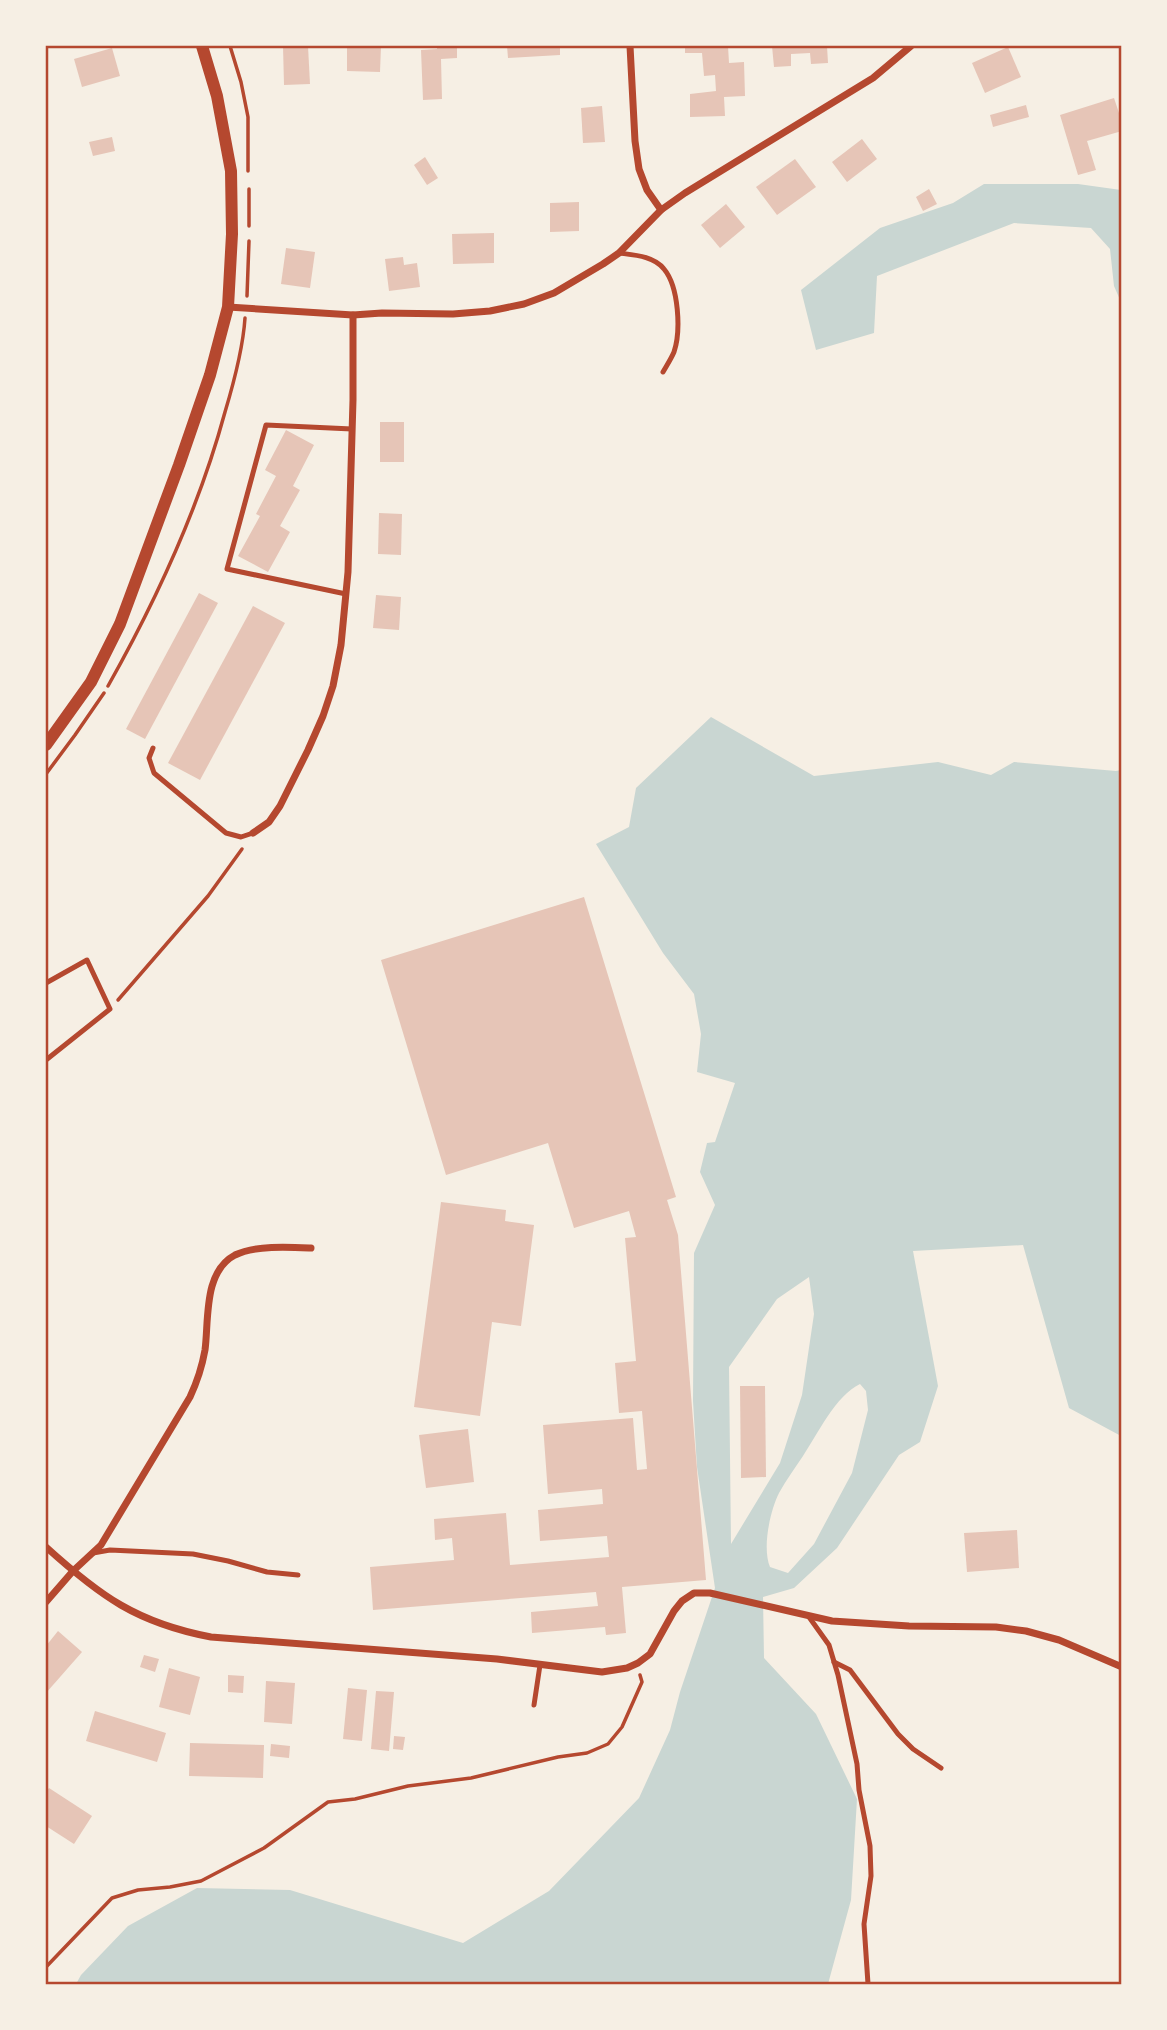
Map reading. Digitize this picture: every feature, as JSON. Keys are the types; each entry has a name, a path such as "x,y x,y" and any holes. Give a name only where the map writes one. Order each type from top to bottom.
{"street":[{"path":"46,745 91,682 120,624 210,375 228,307 232,234 231,171 217,96 202,46"},
{"path":"629,46 639,169 647,190 661,210"},
{"path":"228,307 352,315 478,312 524,304 555,293 619,253 661,210 758,147 873,78 911,46"},
{"path":"253,833 269,822 280,806 323,716 333,686 341,645 346,594 352,429 352,315"},
{"path":"46,1602 111,1531 195,1386 205,1349 214,1280 222,1266 235,1255 252,1251 279,1246 311,1248"},
{"path":"46,1547 100,1592 124,1607 156,1623 211,1637 496,1659 601,1672 638,1663 650,1654 682,1601 694,1593 710,1593 809,1617 873,1625 996,1627 1026,1631 1059,1640 1122,1667"}],"lane":[{"path":"619,253 645,257 663,267 673,284 677,307 677,337 673,354 663,372"},
{"path":"346,594 227,569 266,425 352,429"},
{"path":"153,748 149,758 154,773 226,833 241,836 253,833"},
{"path":"46,983 88,960 110,1009 46,1060"},
{"path":"93,1553 110,1550 193,1554 267,1572 298,1575"},
{"path":"809,1617 830,1646 857,1765 870,1846 871,1876 864,1924 868,1984"},
{"path":"834,1662 850,1670 905,1741 941,1769"},
{"path":"534,1704 540,1665"}],"path":[{"path":"110,1009 208,896 253,833"},
{"path":"46,1967 112,1898 138,1890 201,1881 264,1848 328,1802 355,1799 408,1786 471,1778 558,1757 587,1753 608,1744 622,1727 642,1682 638,1663"}],"shaded area":[{"path":"984,184 1078,184 1121,190 1121,302 1114,286 1110,249 1091,228 1014,223 877,276 874,333 816,350 801,290 880,228 953,203"},
{"path":"711,717 814,776 938,762 991,775 1014,762 1121,770 1121,1436 1069,1408 1023,1245 913,1251 938,1386 920,1442 899,1455 837,1548 794,1588 763,1597 764,1658 816,1714 857,1799 851,1900 828,1984 76,1984 81,1975 128,1926 197,1888 290,1890 463,1943 549,1891 639,1798 670,1730 715,1588 697,1467 693,1401 694,1253 715,1205 700,1172 707,1143 715,1142 735,1083 697,1072 701,1034 694,994 663,953 596,844 629,827 636,788","holes":["809,1277 814,1314 802,1395 780,1463 731,1544 729,1367 777,1299","860,1384 866,1391 868,1410 852,1473 814,1544 788,1573 770,1567 768,1530 779,1493 835,1406 851,1389"]}],"building":[{"path":"283,46 308,46 310,84 284,85"},
{"path":"347,46 381,46 380,72 347,71"},
{"path":"437,46 457,46 457,58 441,59 442,99 423,100 421,50 437,49"},
{"path":"507,46 560,46 560,55 508,58"},
{"path":"685,46 728,46 729,63 744,62 745,96 724,97 725,116 690,117 690,94 716,91 715,75 704,76 702,53 685,53"},
{"path":"772,46 827,46 828,63 811,64 810,53 791,54 791,66 774,67"},
{"path":"1008,47 1021,77 985,93 972,63"},
{"path":"112,48 120,76 82,87 74,59"},
{"path":"1114,98 1122,122 1122,131 1087,141 1096,170 1078,175 1060,115"},
{"path":"1026,105 1029,117 993,127 990,115"},
{"path":"602,106 605,142 583,143 581,108"},
{"path":"112,137 115,151 93,156 89,142"},
{"path":"862,139 877,159 847,182 832,162"},
{"path":"425,157 438,178 427,185 414,165"},
{"path":"795,159 816,187 777,215 756,187"},
{"path":"929,189 937,204 923,211 916,197"},
{"path":"579,202 579,231 550,232 550,203"},
{"path":"726,204 745,227 720,248 701,225"},
{"path":"494,233 494,263 453,264 452,234"},
{"path":"286,248 315,252 310,288 281,284"},
{"path":"403,257 404,265 417,263 420,287 389,291 385,259"},
{"path":"380,422 404,422 404,462 380,462"},
{"path":"286,430 314,445 293,486 300,490 280,526 290,532 268,572 238,556 260,516 256,514 276,476 265,470"},
{"path":"379,513 402,514 401,555 378,554"},
{"path":"199,593 218,603 145,739 126,729"},
{"path":"376,595 401,597 399,630 373,628"},
{"path":"253,606 285,623 200,780 168,763"},
{"path":"584,897 676,1197 667,1200 678,1235 706,1580 622,1587 626,1633 606,1635 605,1627 532,1633 531,1612 598,1606 596,1592 373,1610 370,1567 454,1560 452,1538 435,1540 434,1519 506,1513 510,1565 609,1557 607,1536 540,1541 538,1510 603,1504 602,1489 548,1494 543,1425 633,1418 637,1470 647,1469 642,1411 619,1413 615,1363 636,1361 625,1238 636,1237 629,1211 574,1228 548,1143 446,1175 381,960"},
{"path":"441,1202 506,1210 505,1221 534,1225 521,1326 492,1322 480,1416 414,1407"},
{"path":"740,1386 765,1386 766,1477 741,1478"},
{"path":"468,1429 474,1482 426,1488 419,1435"},
{"path":"1017,1530 1019,1568 967,1572 964,1533"},
{"path":"58,1631 82,1652 46,1693 46,1646"},
{"path":"144,1655 159,1659 155,1672 140,1667"},
{"path":"169,1668 200,1677 190,1715 159,1707"},
{"path":"228,1675 244,1676 243,1693 228,1692"},
{"path":"266,1681 295,1683 292,1724 264,1722"},
{"path":"348,1688 367,1690 362,1741 343,1739"},
{"path":"376,1691 394,1692 389,1751 371,1749"},
{"path":"95,1711 166,1733 157,1762 86,1741"},
{"path":"394,1736 405,1737 403,1750 393,1749"},
{"path":"190,1743 264,1745 263,1778 189,1776"},
{"path":"271,1744 290,1746 289,1758 270,1756"},
{"path":"49,1788 92,1816 74,1844 46,1826 46,1792"}]}
